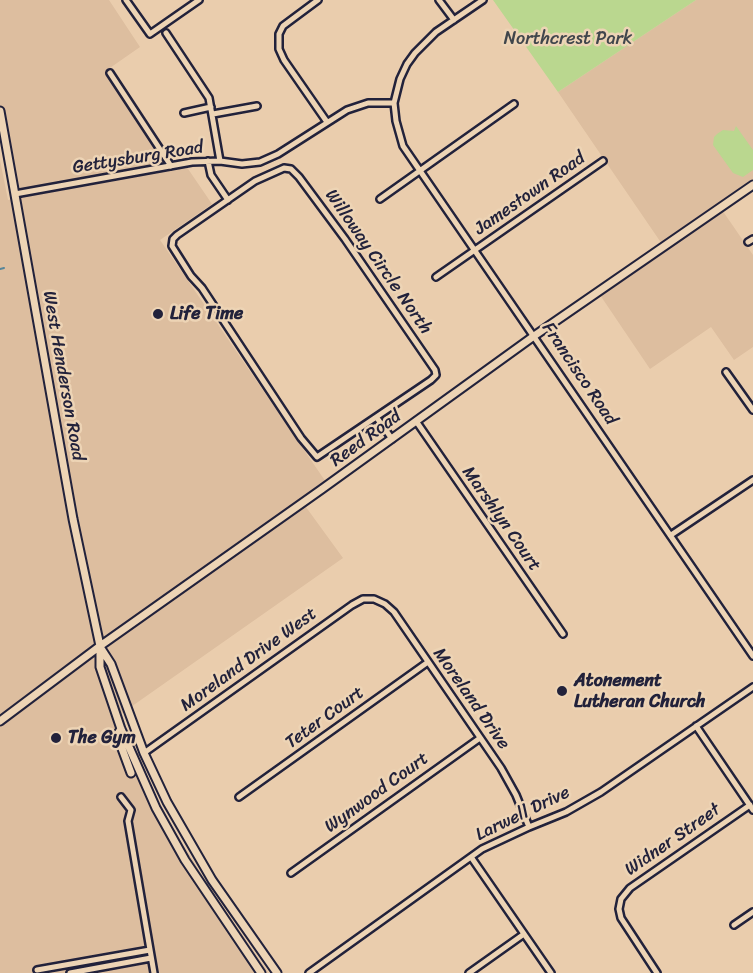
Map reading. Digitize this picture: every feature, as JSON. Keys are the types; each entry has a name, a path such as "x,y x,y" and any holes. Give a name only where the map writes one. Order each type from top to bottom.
{"main road":[{"name":"West Henderson Road","path":"0,111 73,519 100,646 100,667 121,729 144,783 175,843 261,973"},
{"name":"Reed Road","path":"0,722 100,646 534,336 753,185"},
{"name":"West Henderson Road","path":"100,646 111,664 144,753 166,802 196,855 277,973"},
{"path":"121,729 117,735 131,773"}],"street":[{"path":"126,0 150,34 199,0"},
{"path":"318,0 288,21 280,32 278,41 280,54 327,122"},
{"path":"439,0 454,20"},
{"path":"394,104 400,78 411,58 424,43 483,0"},
{"path":"166,33 206,90 213,114 220,161"},
{"path":"110,73 171,166"},
{"name":"Gettysburg Road","path":"15,194 208,161 242,164 260,162 274,157 340,113 360,104 376,102 394,104"},
{"name":"Francisco Road","path":"394,104 403,146 419,172 753,656"},
{"path":"380,199 514,104"},
{"path":"213,114 257,106"},
{"path":"184,112 211,107"},
{"path":"208,161 211,175 228,200 177,235 173,239 174,251 274,394 301,438 317,457 377,418 392,439"},
{"name":"Jamestown Road","path":"436,277 603,161"},
{"name":"Willoway Circle North","path":"228,200 267,175 284,168 291,169 374,280 435,370 436,375 377,418"},
{"path":"726,372 753,410"},
{"name":"Marshlyn Court","path":"416,421 563,634"},
{"path":"672,536 753,480"},
{"name":"Moreland Drive West","path":"144,753 352,604 363,599 375,599"},
{"name":"Moreland Drive","path":"375,599 394,612 480,738 509,781 529,827"},
{"name":"Teter Court","path":"239,797 428,662"},
{"name":"Larwell Drive","path":"309,973 482,849 566,812 601,792 753,687"},
{"path":"696,726 751,808"},
{"name":"Wynwood Court","path":"291,873 480,738"},
{"path":"121,797 131,810 128,821 154,973"},
{"name":"Widner Street","path":"657,973 619,914 619,904 623,895 630,888 751,808"},
{"path":"471,857 551,973"},
{"path":"734,925 753,912"},
{"path":"469,973 524,934"},
{"path":"37,970 150,950"},
{"path":"70,973 152,958"}],"shaded area":[{"path":"0,0 109,0 140,47 107,70 171,165 184,163 212,204 160,240 328,485 303,503 343,558 118,716 144,783 215,895 269,973 0,973 0,160 8,200 120,180 117,176 15,194 0,111"},
{"path":"696,0 753,0 753,184 720,207 753,255 753,347 734,360 711,327 650,369 598,292 664,247 558,92"}],"green space":[{"name":"Northcrest Park","path":"493,0 696,0 558,92"},
{"path":"736,126 753,150 753,170 743,177 733,173 713,145 717,134 723,130 734,131"}],"waterway":[{"path":"0,269 4,268"}],"place":[{"name":"Life Time","path":"158,314"},
{"name":"Atonement Lutheran Church","path":"562,691"},
{"name":"The Gym","path":"56,738"}]}
